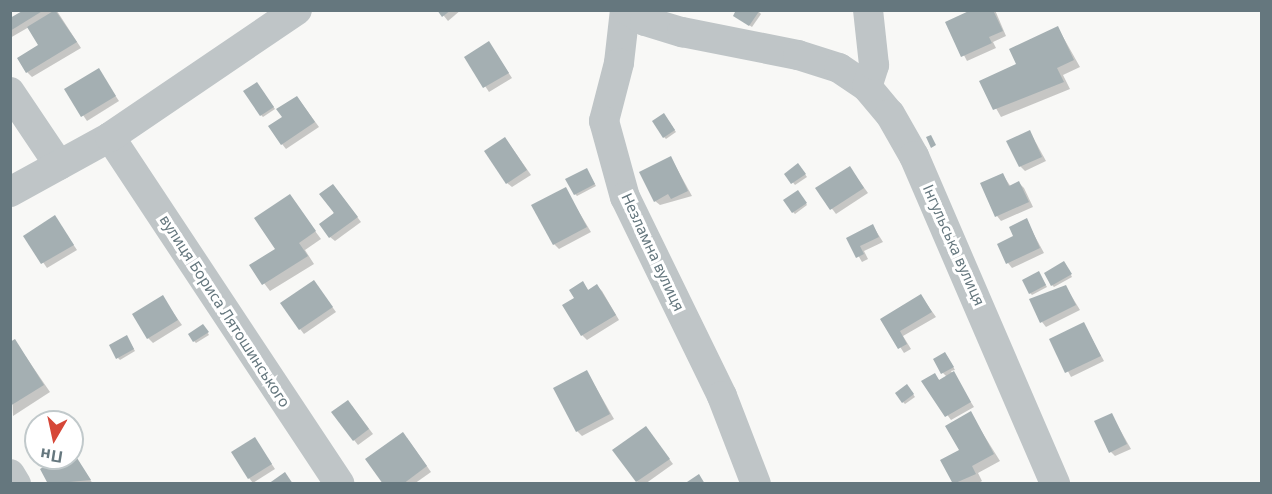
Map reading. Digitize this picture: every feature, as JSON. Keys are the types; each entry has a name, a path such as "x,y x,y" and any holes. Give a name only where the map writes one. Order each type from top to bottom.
{"street":[{"path":"10,192 110,137 297,10"},
{"name":"Незламна вулиця","path":"756,483 722,396 625,197 604,121 619,63 626,10 645,21 682,32 798,55 839,68 867,87"},
{"path":"867,87 874,65 868,10"},
{"name":"Інгульська вулиця","path":"867,87 890,114 914,156 1055,483"},
{"path":"10,92 59,165"},
{"name":"вулиця Бориса Лятошинського","path":"110,137 340,483"},
{"path":"10,474 16,483"}],"building":[{"path":"24,10 44,10 10,31 10,18"},
{"path":"55,10 77,42 26,73 17,58 38,45 27,27"},
{"path":"437,10 451,10 442,17"},
{"path":"736,10 760,10 749,26 733,16"},
{"path":"971,10 993,10 1003,31 989,37 992,43 961,57 945,22"},
{"path":"1058,26 1074,60 1057,68 1064,82 993,110 979,81 1016,64 1009,49"},
{"path":"489,41 509,73 483,88 464,57"},
{"path":"99,68 116,96 81,117 64,89"},
{"path":"257,82 274,107 260,116 243,91"},
{"path":"297,96 315,122 281,145 268,126 282,117 276,109"},
{"path":"664,113 675,130 663,138 652,121"},
{"path":"1030,130 1042,157 1019,167 1006,141"},
{"path":"931,135 936,145 931,148 926,137"},
{"path":"505,137 527,170 506,184 484,151"},
{"path":"671,156 688,191 671,199 668,194 654,202 639,172"},
{"path":"798,163 806,174 791,184 784,174"},
{"path":"850,166 864,188 830,210 815,188"},
{"path":"587,168 595,184 574,195 565,179"},
{"path":"1003,173 1009,186 1019,181 1029,202 995,217 980,183"},
{"path":"333,184 358,217 329,238 319,224 334,213 319,194"},
{"path":"566,187 587,227 553,245 531,205"},
{"path":"798,190 807,203 792,213 783,200"},
{"path":"290,194 316,231 299,243 308,256 262,285 249,265 275,249 254,218"},
{"path":"55,215 74,245 41,264 23,236"},
{"path":"1027,218 1040,248 1006,264 997,244 1013,236 1009,227"},
{"path":"873,224 879,237 860,246 864,254 856,258 846,238"},
{"path":"1064,261 1072,274 1051,286 1044,273"},
{"path":"1039,271 1046,285 1029,294 1022,280"},
{"path":"314,280 333,307 299,330 280,303"},
{"path":"583,281 588,290 597,284 616,315 581,336 562,305 574,298 569,290"},
{"path":"1066,285 1076,305 1040,323 1029,299"},
{"path":"921,294 932,312 900,331 907,344 898,349 880,319"},
{"path":"163,295 178,320 147,339 132,314"},
{"path":"1084,322 1101,356 1065,373 1049,339"},
{"path":"203,324 209,332 193,342 188,334"},
{"path":"127,335 134,349 116,359 109,345"},
{"path":"15,339 44,385 10,406 10,342"},
{"path":"945,352 954,367 941,374 933,359"},
{"path":"587,370 610,414 576,432 553,388"},
{"path":"954,371 971,402 945,417 921,381 935,373 939,380"},
{"path":"907,384 914,394 902,403 895,393"},
{"path":"348,400 369,429 353,441 331,412"},
{"path":"971,411 994,454 972,466 976,474 953,484 940,460 959,450 945,426"},
{"path":"1112,413 1127,444 1109,453 1094,421"},
{"path":"646,426 670,459 636,482 612,450"},
{"path":"403,432 427,466 403,484 383,484 365,459"},
{"path":"255,437 272,464 248,479 231,452"},
{"path":"84,469 91,480 48,484 41,470"},
{"path":"285,472 293,484 268,484"},
{"path":"699,474 705,484 684,484"}]}
